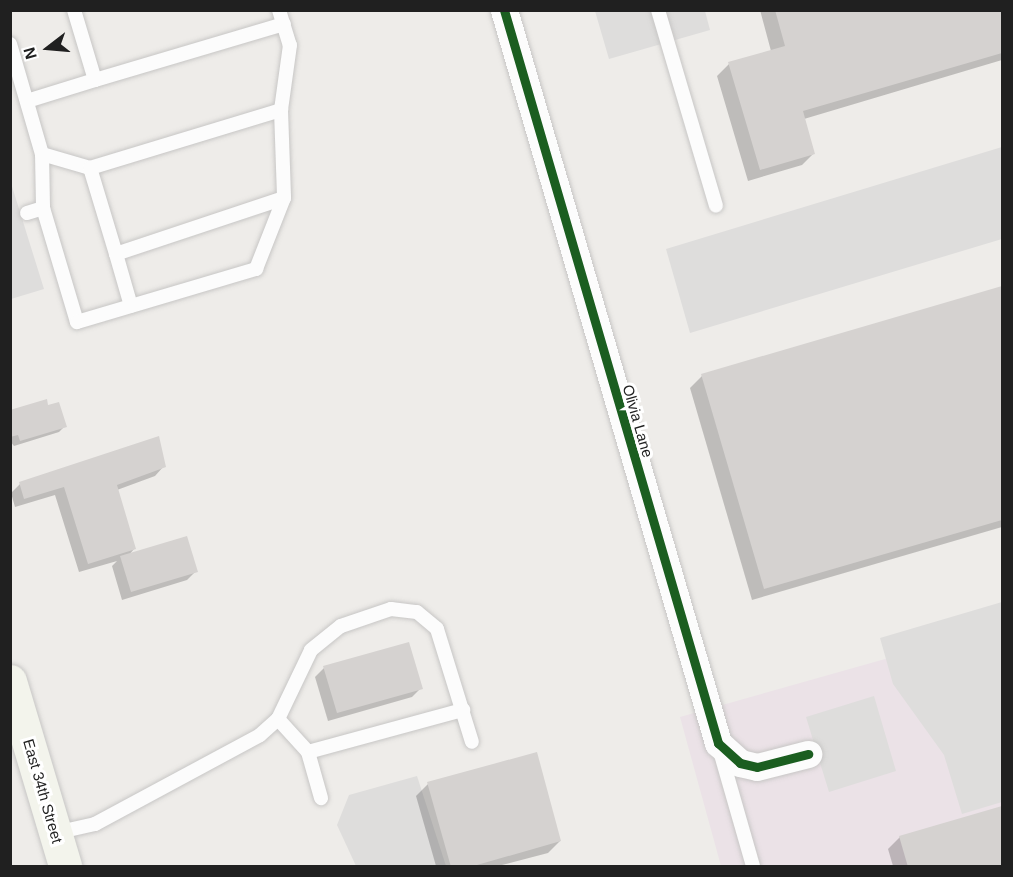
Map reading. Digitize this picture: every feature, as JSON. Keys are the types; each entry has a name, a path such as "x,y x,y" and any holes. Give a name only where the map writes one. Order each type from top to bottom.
{"main road":[{"name":"East 34th Street","path":"10,681 65,867"}],"street":[{"name":"Olivia Lane","path":"504,10 718,743"},
{"path":"718,743 740,763 757,767 808,754"}],"lane":[{"path":"74,10 95,80"},
{"path":"658,10 716,206"},
{"path":"10,44 42,154 44,208 77,322 256,269 284,198 281,110 290,45 282,17 27,101"},
{"path":"42,154 90,168 281,110"},
{"path":"90,168 131,306"},
{"path":"116,254 284,198"},
{"path":"27,213 44,208"},
{"path":"55,833 95,824 260,735 278,719 311,650 341,626 391,609 417,612 437,629 472,742"},
{"path":"308,752 463,710"},
{"path":"278,719 308,752 321,798"},
{"path":"718,743 753,867"}],"shaded area":[{"path":"595,11 705,11 710,30 609,59"},
{"path":"1002,147 1002,239 690,333 666,249"},
{"path":"10,180 44,289 11,299 10,299"},
{"path":"1002,602 1002,802 962,814 944,755 893,684 880,638"},
{"path":"1002,626 1002,866 721,866 680,717"},
{"path":"874,696 896,771 829,792 806,717"},
{"path":"417,776 446,866 356,866 337,825 349,795"}],"building":[{"path":"775,10 1002,10 1002,53 803,111 815,154 760,170 728,62 785,46"},
{"path":"1002,286 1002,520 764,589 701,374"},
{"path":"47,399 48,405 59,402 67,427 20,441 18,435 10,437 10,410"},
{"path":"159,436 166,467 117,485 136,549 88,564 64,487 24,499 19,482"},
{"path":"187,536 198,572 131,592 120,556"},
{"path":"409,642 423,689 337,713 323,666"},
{"path":"537,752 561,841 470,867 451,867 427,782"},
{"path":"1002,806 1002,867 908,867 899,836"}],"cycle path":[{"path":"504,10 718,743 740,763 757,767 808,754"}]}
